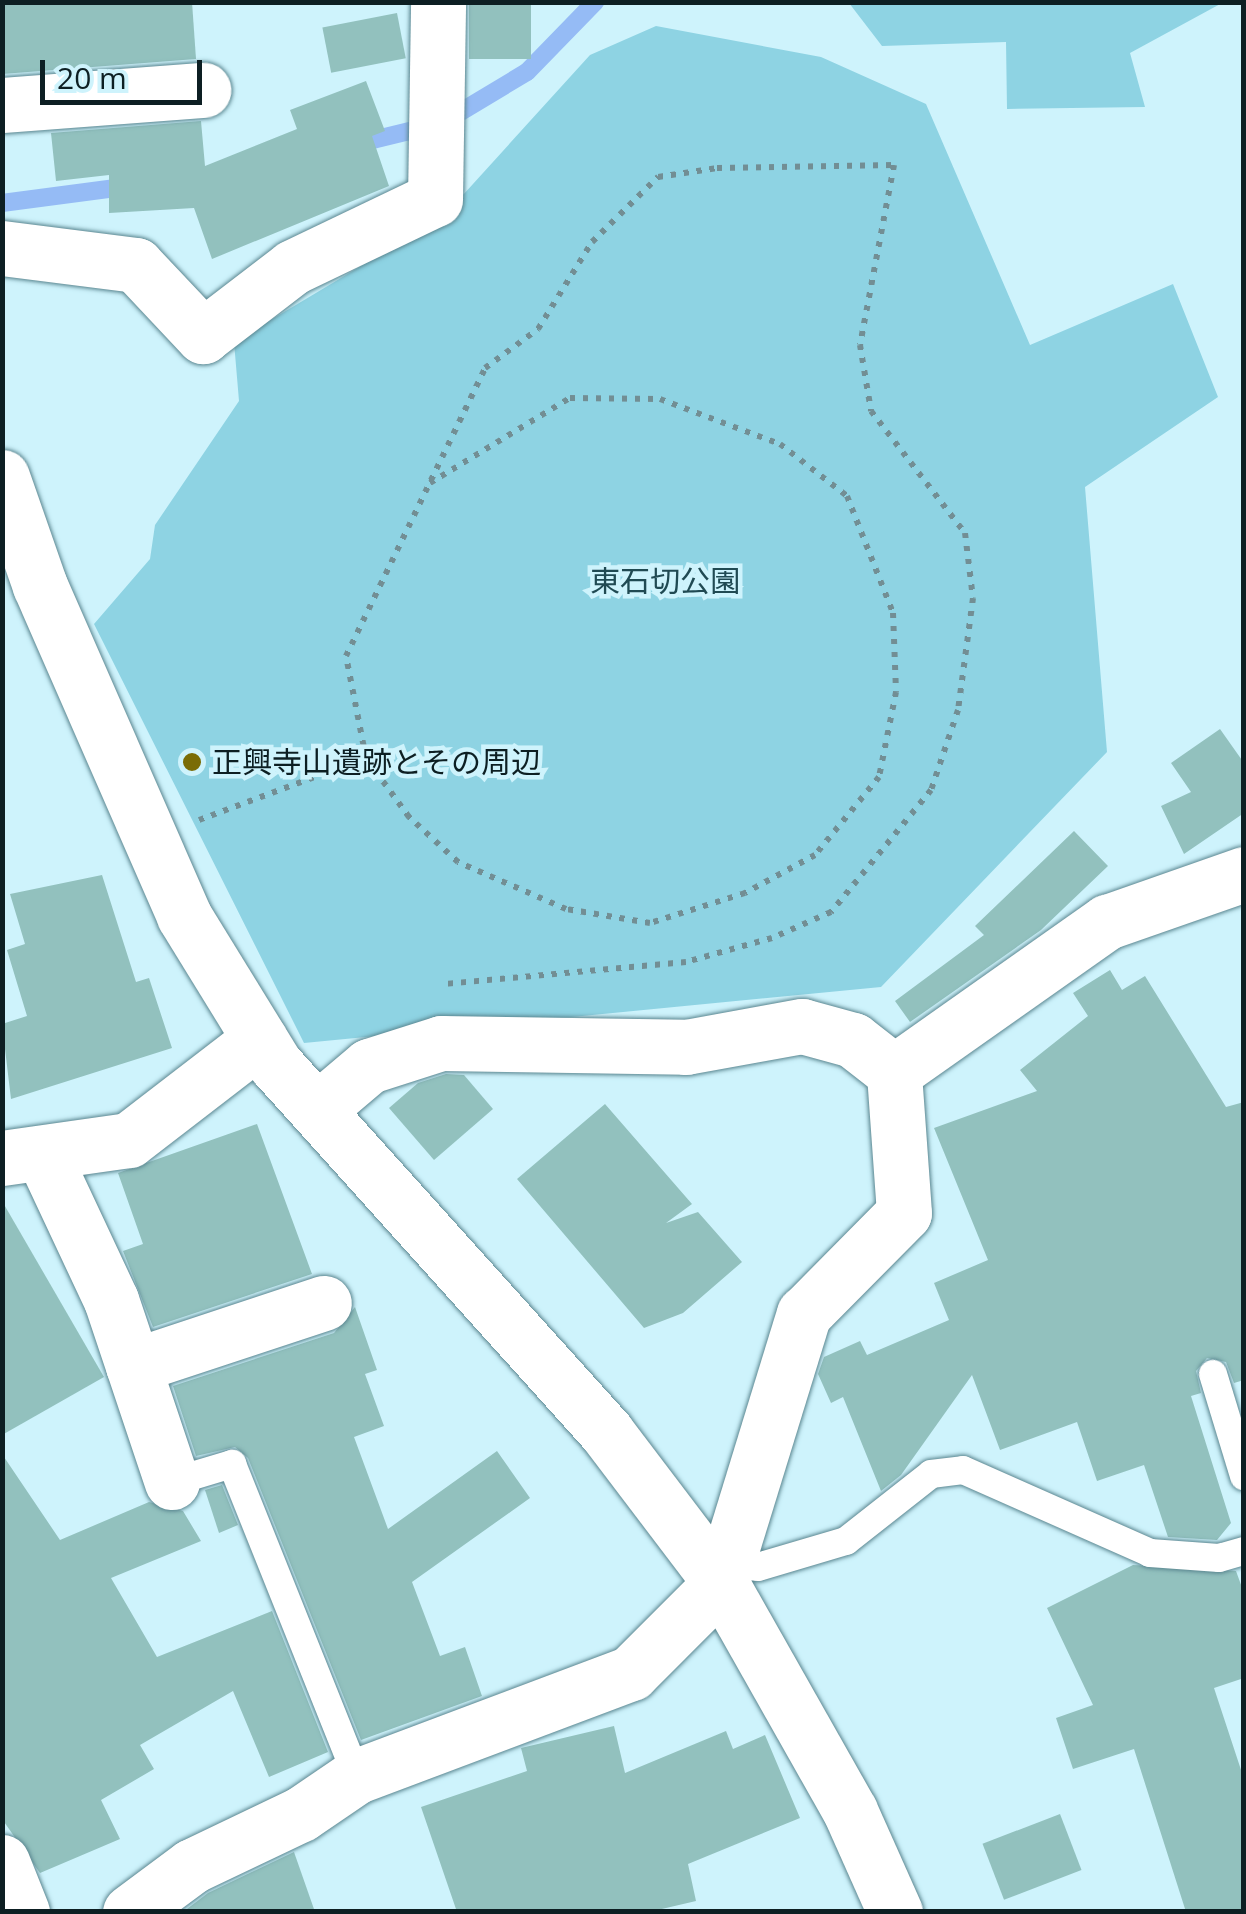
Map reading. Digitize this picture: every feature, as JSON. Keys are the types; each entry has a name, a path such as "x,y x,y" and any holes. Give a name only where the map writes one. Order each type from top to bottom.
{"street":[{"path":"2,248 136,265 203,336 293,267 435,199 438,2"},
{"path":"2,105 203,90"},
{"path":"2,476 40,586 184,916 260,1038 317,1110 607,1433 723,1574 841,1794 895,1912"},
{"path":"894,1072 1106,922 1244,874"},
{"path":"130,1912 192,1866 301,1814 357,1776 631,1673 723,1574 804,1314 904,1213 894,1072 853,1040 802,1026 686,1046 440,1043 370,1066 317,1110"},
{"path":"172,1482 133,1366 23,1157 129,1140 260,1038"},
{"path":"133,1366 324,1303"},
{"path":"2,1862 22,1912"}],"lane":[{"path":"1212,1374 1244,1476"},
{"path":"172,1482 232,1464 357,1776"},
{"path":"723,1574 846,1542 920,1480 963,1470 1150,1552 1219,1558 1244,1551"}],"path":[{"path":"430,484 570,398 660,398 780,444 847,496 893,612 896,692 879,777 815,855 744,893 650,923 566,909 458,862 408,818 366,758 346,656 485,368 538,329 592,242 658,178 717,168 894,165 860,345 871,411 965,533 973,598 958,710 931,790 831,912 772,938 686,962 466,977 431,988"},
{"path":"151,838 366,758"}],"green space":[{"path":"849,3 1222,3 1130,53 1145,107 1007,109 1006,42 882,46"},
{"name":"東石切公園","path":"656,26 821,57 926,104 1030,345 1173,284 1218,397 1085,487 1107,752 881,987 304,1043 94,624 150,559 155,525 239,401 234,342 443,217 590,55"}],"building":[{"path":"2,2 192,2 196,59 2,74"},
{"path":"469,2 531,2 531,59 469,59"},
{"path":"397,13 406,58 331,73 322,28"},
{"path":"366,81 385,131 372,136 389,186 212,259 194,208 109,213 109,175 56,181 51,133 201,121 205,166 297,129 290,110"},
{"path":"1220,729 1244,763 1244,813 1184,854 1161,806 1191,792 1171,763"},
{"path":"1074,831 1108,866 1041,930 910,1022 895,1001 984,935 975,926"},
{"path":"102,875 136,982 149,978 172,1048 11,1099 2,1024 27,1016 7,950 25,944 10,894"},
{"path":"1110,970 1122,990 1145,976 1226,1107 1244,1102 1244,1380 1234,1383 1226,1362 1207,1358 1196,1371 1201,1393 1191,1396 1231,1523 1217,1540 1168,1537 1144,1465 1097,1481 1077,1422 1000,1450 972,1375 901,1475 881,1491 843,1397 831,1403 818,1374 824,1357 860,1341 867,1355 949,1320 934,1283 988,1260 934,1128 1037,1091 1020,1070 1088,1016 1073,993"},
{"path":"446,1074 464,1075 493,1109 434,1160 389,1108 418,1083"},
{"path":"605,1104 692,1204 666,1223 698,1212 742,1262 683,1313 644,1328 517,1179"},
{"path":"257,1124 312,1274 153,1327 123,1251 143,1244 118,1173"},
{"path":"2,1201 104,1377 2,1435"},
{"path":"355,1307 377,1370 365,1374 384,1426 354,1437 388,1529 497,1451 530,1498 412,1582 440,1656 465,1647 482,1696 361,1740 248,1458 235,1447 196,1456 173,1386 334,1333"},
{"path":"2,1454 60,1540 149,1502 183,1511 201,1541 111,1578 157,1657 272,1611 328,1752 269,1777 233,1691 140,1745 154,1769 101,1800 120,1839 40,1873 2,1819"},
{"path":"222,1485 238,1525 219,1533 205,1490"},
{"path":"1133,1565 1236,1571 1244,1593 1244,1678 1214,1688 1244,1779 1244,1912 1186,1912 1134,1749 1073,1769 1056,1718 1093,1705 1047,1608"},
{"path":"614,1726 625,1773 726,1731 733,1749 765,1735 800,1818 688,1864 696,1901 649,1912 457,1912 421,1807 527,1771 521,1748"},
{"path":"1060,1814 1082,1870 1004,1900 983,1844"},
{"path":"294,1852 315,1912 183,1912 208,1893"}],"waterway":[{"path":"352,145 442,123 527,72 595,2"},
{"path":"2,203 131,186"}],"place":[{"name":"正興寺山遺跡とその周辺","path":"192,762"}]}
